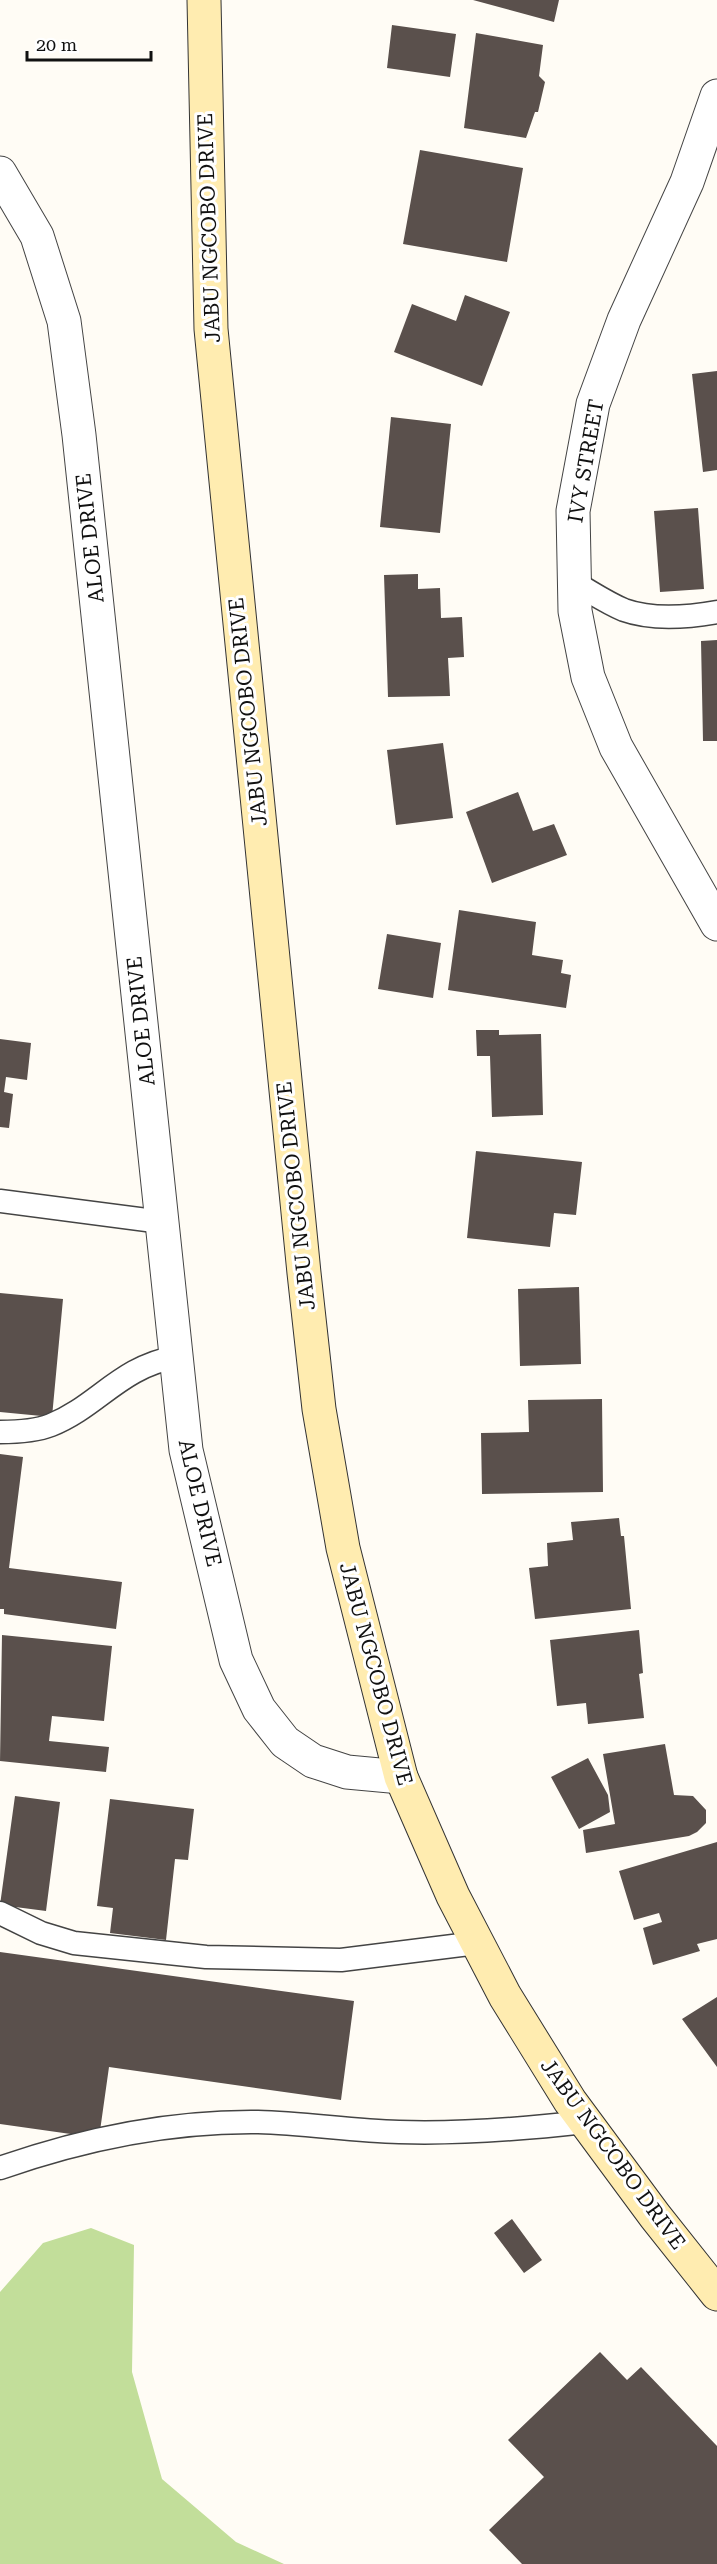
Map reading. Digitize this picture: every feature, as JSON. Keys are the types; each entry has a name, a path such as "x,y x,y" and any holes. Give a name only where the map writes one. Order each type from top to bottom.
{"main road":[{"name":"JABU NGCOBO DRIVE","path":"204,0 211,329 312,1352 319,1409 343,1548 401,1777 453,1896 505,1996 585,2122 717,2294"}],"street":[{"name":"IVY STREET","path":"717,96 687,182 624,320 593,404 573,511 575,611 588,676 616,747 717,924"},
{"name":"ALOE DRIVE","path":"0,173 38,236 64,321 79,435 186,1450 236,1660 259,1709 285,1742 313,1761 347,1772 401,1777"}],"lane":[{"path":"575,583 625,610 651,615 694,616 717,612"},
{"path":"0,1201 162,1222"},
{"path":"0,1432 48,1426 69,1416 138,1368 176,1357"},
{"path":"0,1913 41,1933 74,1943 206,1957 341,1960 477,1943"},
{"path":"0,2168 86,2142 137,2131 202,2124 259,2122 397,2132 485,2132 585,2122"}],"green space":[{"path":"91,2228 134,2245 132,2372 162,2479 236,2542 284,2564 0,2564 0,2292 43,2243"}],"building":[{"path":"473,0 559,0 554,22"},
{"path":"392,25 456,34 450,77 387,68"},
{"path":"476,33 543,45 539,76 545,82 538,112 535,112 526,138 464,128"},
{"path":"420,150 523,168 507,262 403,244"},
{"path":"465,295 510,312 482,386 394,352 412,304 456,321"},
{"path":"717,371 717,470 703,472 692,374"},
{"path":"391,417 451,424 440,533 380,527"},
{"path":"698,508 704,589 660,592 654,511"},
{"path":"418,574 418,589 440,588 441,618 462,617 464,657 448,658 450,696 388,697 384,575"},
{"path":"717,640 717,741 703,741 701,641"},
{"path":"443,743 453,818 396,825 387,750"},
{"path":"518,792 533,831 554,824 567,855 492,883 466,812"},
{"path":"459,910 536,922 532,955 563,960 561,973 571,975 566,1008 448,990"},
{"path":"387,934 441,943 433,998 378,989"},
{"path":"476,1030 499,1030 499,1035 541,1034 543,1115 492,1117 490,1056 477,1056"},
{"path":"0,1039 31,1043 27,1080 6,1077 4,1092 13,1094 9,1128 0,1127"},
{"path":"476,1151 582,1162 576,1215 554,1213 550,1247 467,1238"},
{"path":"579,1287 581,1364 520,1366 518,1289"},
{"path":"0,1293 63,1299 52,1417 0,1412"},
{"path":"602,1399 603,1492 482,1494 481,1433 529,1432 528,1400"},
{"path":"0,1454 23,1457 9,1568 122,1582 116,1629 4,1614 4,1609 0,1609"},
{"path":"619,1518 621,1536 624,1536 631,1609 535,1619 529,1568 548,1566 547,1543 573,1540 571,1522"},
{"path":"639,1630 643,1673 639,1674 644,1718 588,1724 586,1703 557,1706 550,1640"},
{"path":"2,1635 112,1646 104,1721 52,1716 49,1741 109,1747 106,1772 0,1761"},
{"path":"665,1744 674,1795 693,1796 706,1810 706,1823 689,1836 586,1853 583,1830 615,1824 603,1754"},
{"path":"588,1758 608,1795 610,1812 579,1829 551,1777"},
{"path":"15,1796 60,1802 46,1911 0,1905"},
{"path":"110,1799 194,1809 188,1860 175,1859 166,1940 110,1933 113,1908 97,1906"},
{"path":"717,1842 717,1939 697,1944 700,1951 653,1965 643,1928 662,1922 659,1913 634,1920 619,1871"},
{"path":"0,1952 354,2001 341,2100 109,2067 99,2138 0,2124"},
{"path":"717,1997 717,2067 682,2019"},
{"path":"512,2219 542,2260 524,2273 494,2233"},
{"path":"600,2352 627,2380 641,2367 717,2446 717,2564 522,2564 489,2530 544,2477 508,2440"}]}
